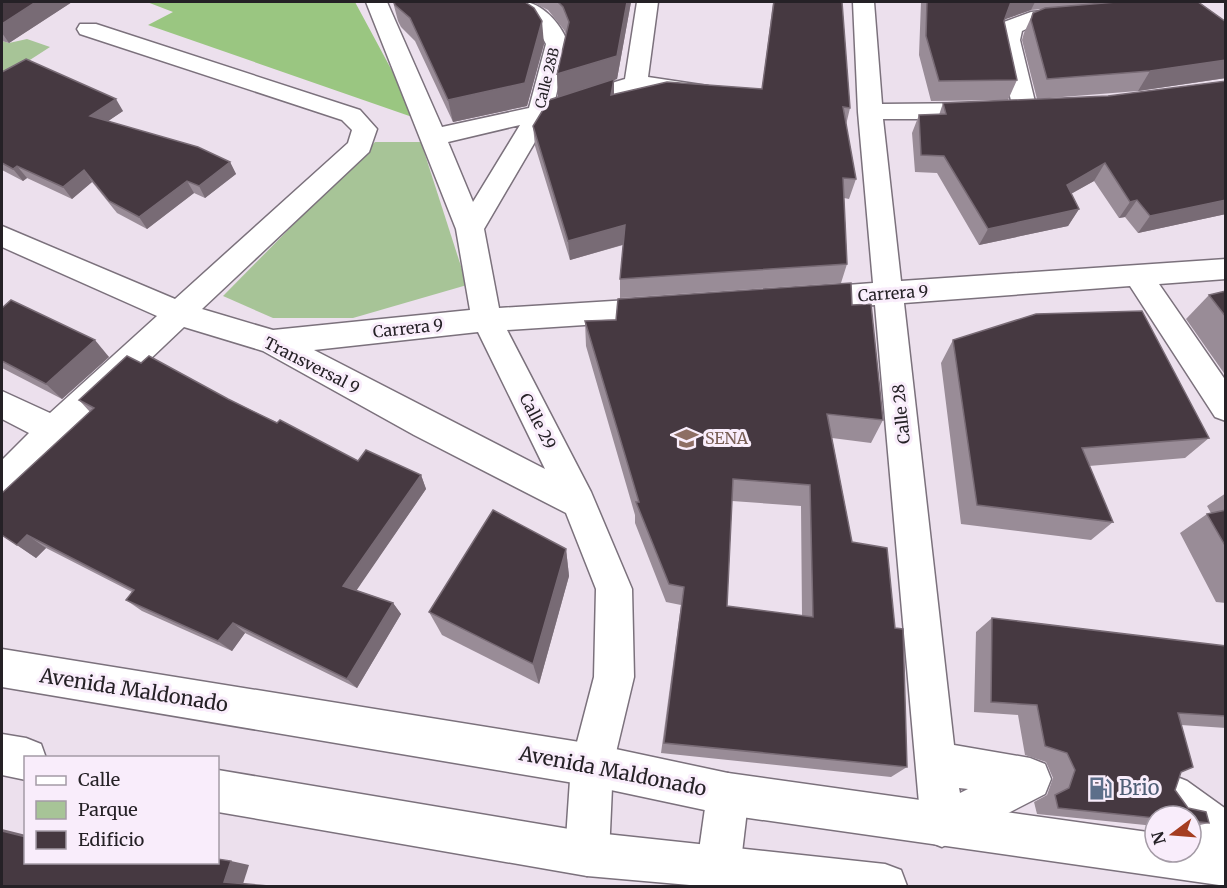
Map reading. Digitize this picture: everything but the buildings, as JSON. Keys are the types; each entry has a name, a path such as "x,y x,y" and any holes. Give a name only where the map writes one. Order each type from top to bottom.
{"street":[{"name":"Calle 29","path":"376,2 434,137 470,229 487,320 579,503 614,589 614,677 592,765 587,854"},
{"name":"Calle 28B","path":"470,229 540,113 557,44 555,33 547,24 513,2"},
{"path":"636,83 647,2"},
{"name":"Calle 28","path":"863,2 870,112 942,826"},
{"path":"870,112 1037,109 1009,40 1012,27 1031,19 1126,11 1139,4"},
{"path":"2,482 53,430 360,146 365,129 351,116 88,28"},
{"path":"434,137 540,113 636,83 717,93"},
{"name":"Transversal 9","path":"2,236 180,314 273,342 425,425 579,503"},
{"name":"Carrera 9","path":"783,300 1226,269"},
{"path":"1138,275 1226,408"},
{"name":"Carrera 9","path":"273,342 487,320 688,307"},
{"path":"2,404 53,430"},
{"name":"Avenida Maldonado","path":"2,668 592,765 729,794 942,826 1226,864"},
{"path":"2,755 24,759"},
{"path":"936,763 1030,780 942,826"},
{"path":"219,791 716,876 885,886"},
{"path":"716,876 729,794"},
{"path":"1172,796 1226,836"}],"green space":[{"path":"147,2 355,2 418,119 148,25 173,12"},
{"path":"27,39 50,47 2,78 2,41 9,43"},
{"path":"375,142 421,142 467,285 353,318 273,318 223,296"}],"place":[{"name":"SENA","path":"687,438"},
{"name":"Brio","path":"1101,788"}]}
